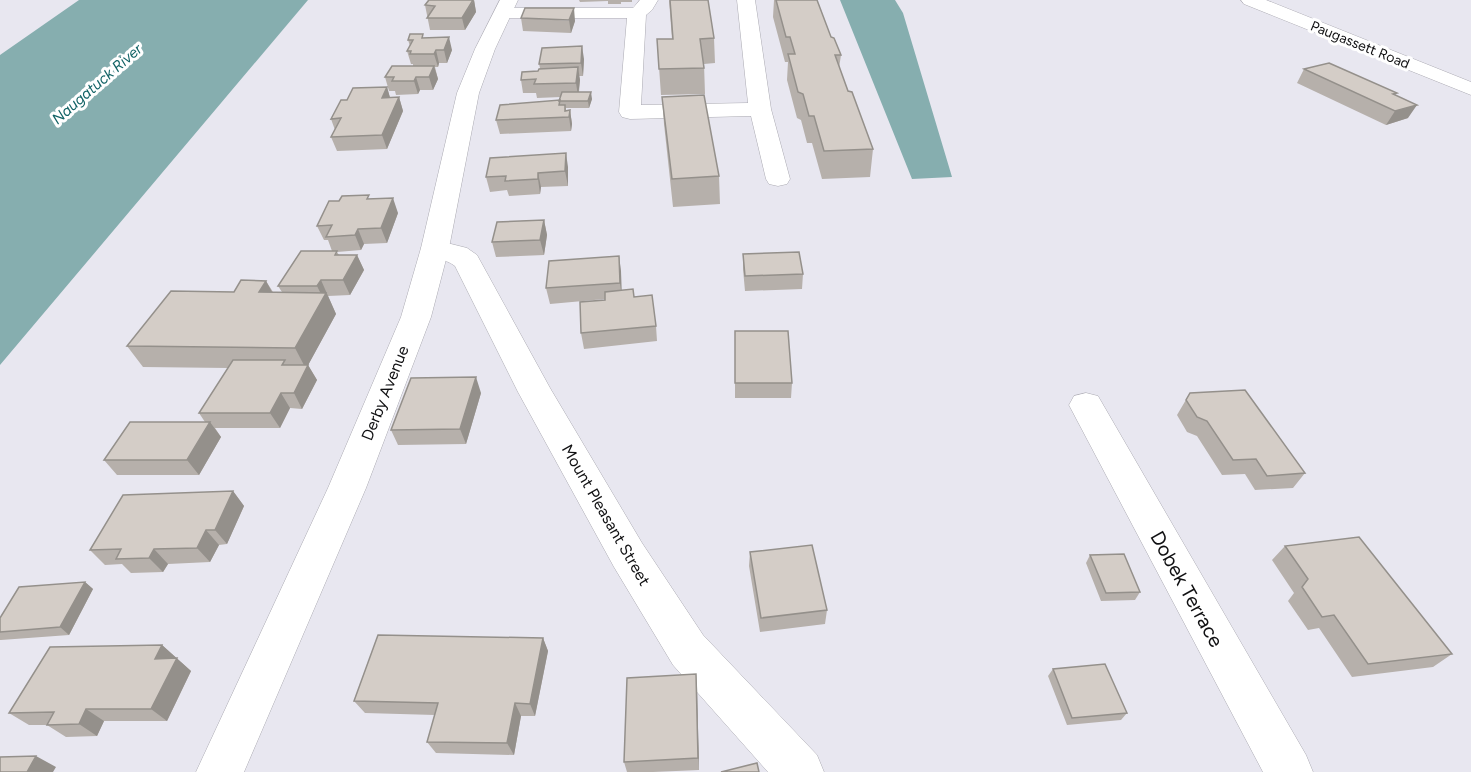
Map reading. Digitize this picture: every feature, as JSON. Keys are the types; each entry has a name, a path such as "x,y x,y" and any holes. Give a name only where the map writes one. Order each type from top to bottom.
{"street":[{"path":"746,0 760,109 778,179"},
{"name":"Paugassett Road","path":"1250,0 1471,89"},
{"path":"506,6 643,6 630,112 760,109"},
{"name":"Derby Avenue","path":"220,772 347,488 416,317 435,248 468,93 506,6"},
{"name":"Mount Pleasant Street","path":"435,248 457,254 467,261 546,412 628,555 688,650 800,772"},
{"name":"Dobek Terrace","path":"1086,405 1289,772"}],"water":[{"name":"Naugatuck River","path":"79,0 308,0 0,365 0,55"},
{"path":"840,0 895,0 903,13 952,177 912,179"}],"building":[{"path":"429,0 473,0 462,18 427,18 435,6 425,5"},
{"path":"670,0 708,0 714,38 700,39 704,68 659,69 657,39 673,39"},
{"path":"776,0 817,0 831,37 834,38 841,55 835,55 848,91 852,92 873,149 824,151 814,116 809,116 803,94 798,92 788,54 795,54 790,37 786,37"},
{"path":"525,8 574,8 569,20 521,18"},
{"path":"410,34 423,34 422,38 449,37 444,50 436,50 434,54 410,54 411,51 407,51 413,40 408,40"},
{"path":"582,46 581,63 539,64 542,48"},
{"path":"1329,63 1397,93 1393,94 1417,105 1395,111 1304,69"},
{"path":"392,66 434,66 429,77 416,77 414,81 392,81 394,77 385,77"},
{"path":"578,67 576,83 534,84 536,79 521,80 522,72"},
{"path":"387,87 382,98 399,97 382,135 331,137 341,118 331,119 341,100 347,100 353,88"},
{"path":"562,92 591,92 588,101 559,101"},
{"path":"704,95 719,176 672,179 662,97"},
{"path":"560,100 559,105 565,105 565,111 570,110 569,117 496,120 500,105"},
{"path":"566,153 565,171 538,173 538,179 505,181 506,176 486,177 490,158"},
{"path":"369,195 367,199 393,198 381,228 358,229 355,235 326,237 332,225 317,226 329,201 339,201 342,196"},
{"path":"544,220 540,240 492,242 497,222"},
{"path":"301,251 337,251 335,255 357,255 343,280 321,280 317,286 278,286"},
{"path":"799,252 803,274 745,276 743,254"},
{"path":"619,256 620,283 546,288 549,261"},
{"path":"241,280 266,281 259,292 326,293 295,348 127,346 171,291 234,292"},
{"path":"633,289 634,297 652,295 656,326 581,333 580,302 605,300 605,292"},
{"path":"735,331 788,331 792,383 735,383"},
{"path":"233,360 285,360 282,365 308,365 294,393 281,393 270,413 199,413"},
{"path":"476,377 460,429 391,430 411,378"},
{"path":"1245,390 1305,473 1267,476 1256,459 1233,460 1207,421 1197,417 1186,400 1190,393"},
{"path":"130,422 210,422 187,460 104,460"},
{"path":"233,491 215,530 206,530 197,548 154,549 149,558 116,559 121,549 90,550 123,495"},
{"path":"1359,537 1452,654 1368,664 1334,615 1322,617 1302,587 1308,579 1285,546"},
{"path":"812,545 827,610 761,618 750,552"},
{"path":"1124,554 1140,592 1106,593 1090,555"},
{"path":"85,582 60,627 0,632 0,618 19,587"},
{"path":"378,635 543,638 530,704 515,703 507,743 427,742 438,703 354,701"},
{"path":"162,645 155,659 177,658 151,709 86,709 79,724 47,725 54,712 9,713 50,647"},
{"path":"1105,664 1127,713 1072,718 1053,669"},
{"path":"696,674 698,758 624,762 627,678"},
{"path":"36,756 27,772 0,772 0,757"},
{"path":"757,763 759,772 721,772"}]}
